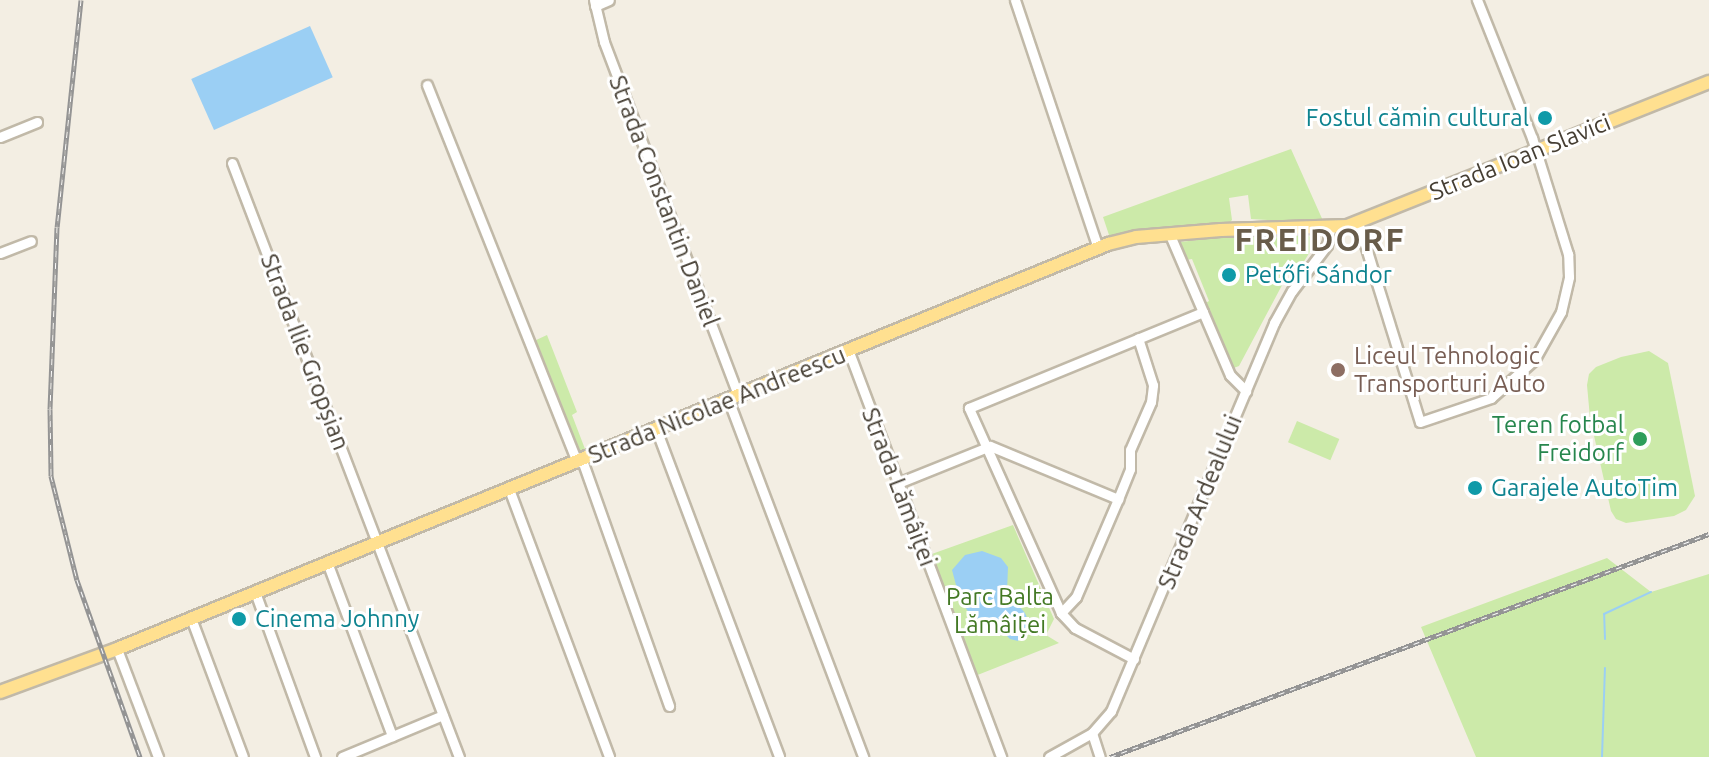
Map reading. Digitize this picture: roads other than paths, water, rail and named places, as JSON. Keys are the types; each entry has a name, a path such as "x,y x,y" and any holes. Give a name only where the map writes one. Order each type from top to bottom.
{"main road":[{"name":"Strada Ioan Slavici","path":"1330,229 1358,222 1709,82"},
{"name":"Strada Nicolae Andreescu","path":"0,692 117,649 1098,248 1136,237 1273,228 1330,229"}],"street":[{"path":"594,3 609,0"},
{"path":"1015,0 1098,248"},
{"path":"1358,222 1420,422 1477,405 1503,390 1534,360 1558,321 1569,277 1568,254 1536,151 1477,0"},
{"name":"Strada Constantin Daniel","path":"594,3 604,42 863,757"},
{"path":"427,85 579,461 669,706"},
{"path":"0,137 37,122"},
{"name":"Strada Ilie Gropșian","path":"232,163 459,757"},
{"name":"Strada Ardealului","path":"1049,757 1092,733 1111,711 1278,315 1327,245 1330,229"},
{"path":"1170,235 1230,375 1246,391"},
{"path":"0,253 31,241"},
{"path":"1134,659 1075,628 1061,613 969,408 1203,312"},
{"path":"1061,613 1076,597 1118,499 1130,469 1130,450 1153,394 1138,338"},
{"name":"Strada Lămâiței","path":"849,352 1001,757"},
{"path":"656,429 779,757"},
{"path":"898,483 994,447 1118,499"},
{"path":"509,489 609,757"},
{"path":"327,562 392,736"},
{"path":"255,592 315,757"},
{"path":"191,618 243,757"},
{"path":"117,649 158,757"},
{"path":"342,757 443,715"},
{"path":"1092,733 1100,757"}],"water":[{"path":"310,26 333,77 214,130 191,79"},
{"path":"982,551 1001,558 1008,567 1007,592 1025,613 1030,625 1018,641 1010,639 995,624 972,617 960,600 952,570 965,555"}],"waterway":[{"path":"1605,639 1604,614 1651,592"},
{"path":"1602,757 1605,668"}],"railway":[{"path":"81,0 57,227 50,409 51,476 77,580 140,757"},
{"path":"1110,757 1709,534"}],"place":[{"name":"Fostul cămin cultural","path":"1545,118"},
{"name":"Petőfi Sándor","path":"1229,275"},
{"name":"Liceul Tehnologic Transporturi Auto","path":"1338,370"},
{"name":"Teren fotbal Freidorf","path":"1640,439"},
{"name":"Garajele AutoTim","path":"1475,488"},
{"name":"Cinema Johnny","path":"239,619"}],"district":[{"name":"FREIDORF","path":"1320,239"}],"park label":[{"name":"Parc Balta Lămâiței","path":"1000,611"}]}
